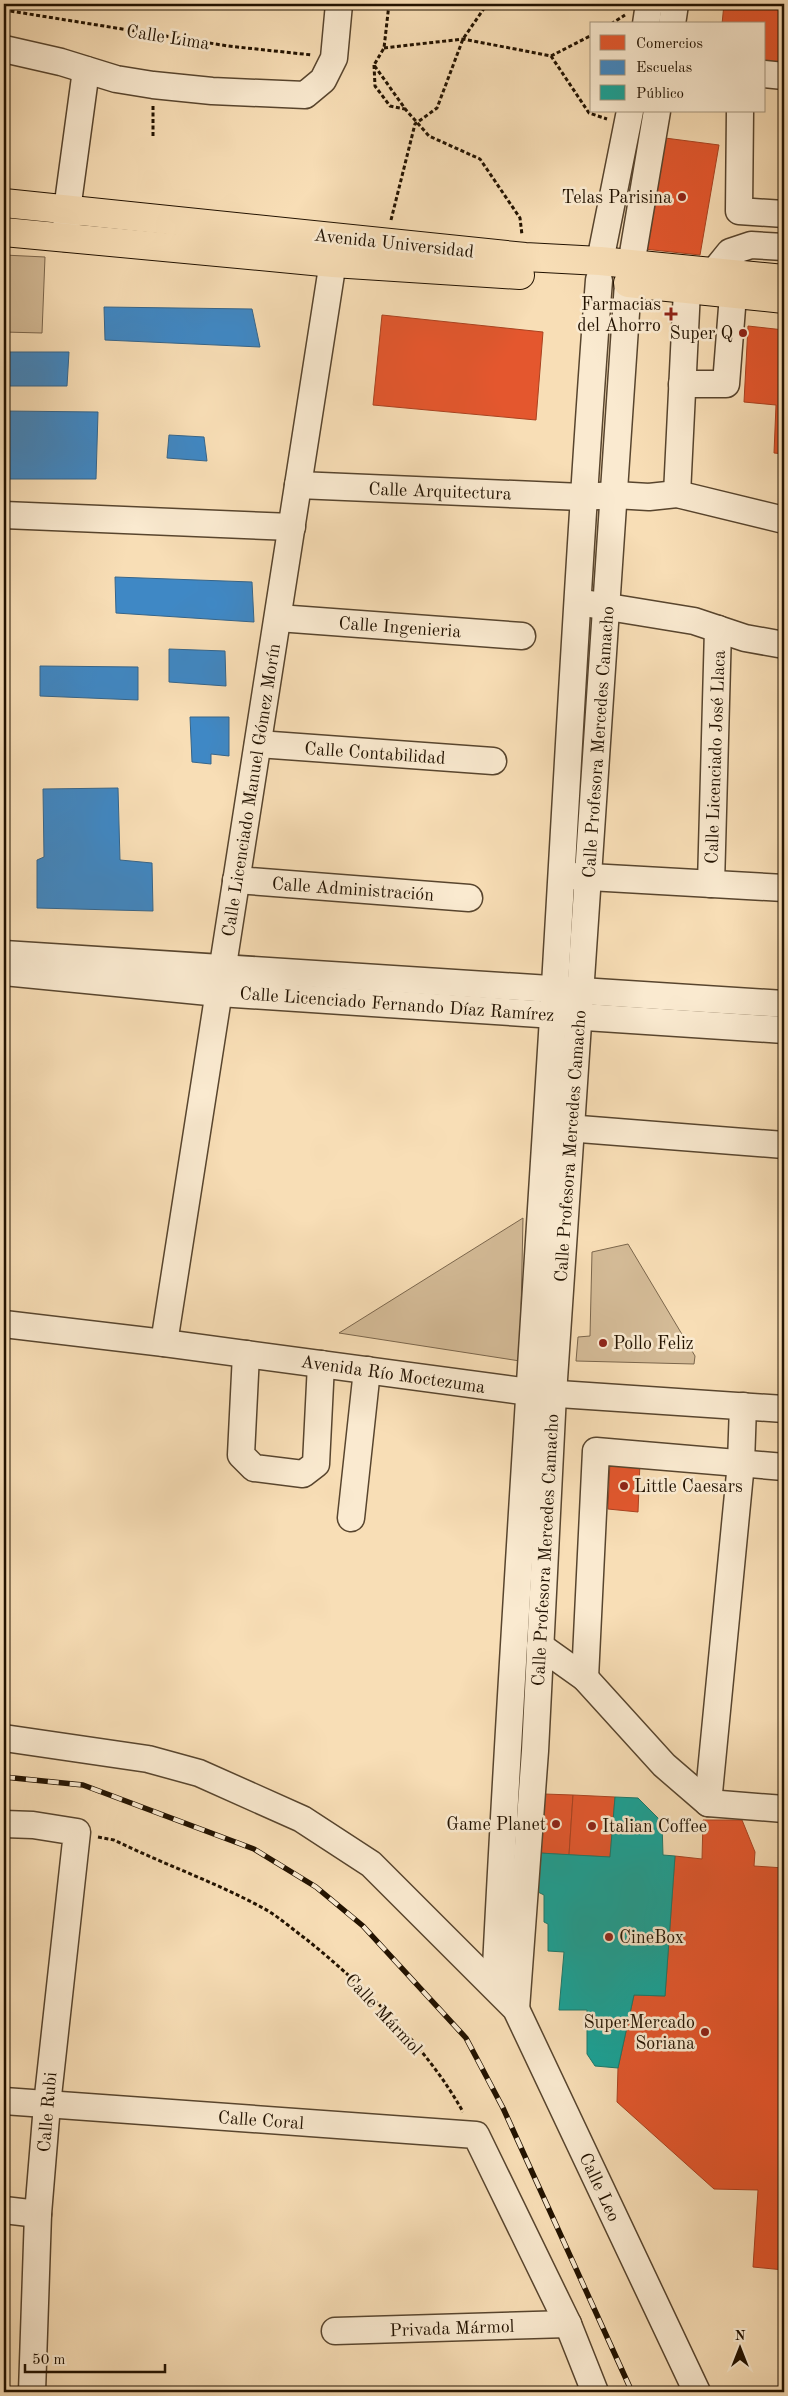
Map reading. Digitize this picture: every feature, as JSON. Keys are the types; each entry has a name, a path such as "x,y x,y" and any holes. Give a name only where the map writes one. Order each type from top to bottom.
{"main road":[{"name":"Avenida Universidad","path":"4,203 67,210 335,250 386,242 525,258 599,271"},
{"name":"Avenida Universidad","path":"4,232 66,238 335,250 629,274 713,273 784,279"},
{"name":"Avenida Universidad","path":"629,274 687,290 784,299"}],"street":[{"path":"4,49 61,62 116,79 153,85 212,91 305,95 322,80 334,58 339,4"},
{"path":"646,22 649,4"},
{"path":"672,22 675,4"},
{"path":"66,238 67,210 86,70"},
{"path":"766,74 784,76"},
{"name":"Calle Profesora Mercedes Camacho","path":"495,1987 507,1751 541,1393 572,1128 629,274 657,112"},
{"path":"740,112 739,211 784,214"},
{"name":"Calle Profesora Mercedes Camacho","path":"516,2009 535,1751 540,1646 541,1393 546,1126 562,876 582,497 599,271 628,118"},
{"path":"713,273 730,252 751,245 784,247"},
{"name":"Calle Licenciado Manuel Gómez Morín","path":"164,1343 335,250"},
{"path":"677,494 687,290"},
{"path":"682,384 726,384 734,294"},
{"name":"Calle Arquitectura","path":"298,485 582,497 615,495 649,497 677,494 784,520"},
{"path":"4,515 292,527"},
{"path":"577,602 694,621 745,638 784,645"},
{"name":"Calle Ingenieria","path":"278,618 522,636"},
{"name":"Calle Licenciado José Llaca","path":"711,884 718,629"},
{"name":"Calle Contabilidad","path":"258,744 493,762"},
{"path":"562,876 784,888"},
{"name":"Calle Administración","path":"236,880 469,898"},
{"path":"4,954 221,981"},
{"path":"4,972 221,981"},
{"name":"Calle Licenciado Fernando Díaz Ramírez","path":"221,981 580,1004 784,1030"},
{"name":"Calle Licenciado Fernando Díaz Ramírez","path":"580,1004 784,1004"},
{"path":"546,1126 784,1145"},
{"name":"Avenida Río Moctezuma","path":"4,1324 164,1343 541,1393 784,1409"},
{"path":"246,1354 241,1455 254,1468 303,1474 316,1464 321,1364"},
{"path":"351,1518 367,1370"},
{"path":"708,1804 741,1463 743,1406"},
{"path":"585,1678 596,1451 784,1467"},
{"path":"540,1646 585,1678 664,1765 708,1804 784,1809"},
{"name":"Calle Leo","path":"4,1738 102,1751 199,1773 302,1819 371,1864 516,2009 697,2392"},
{"path":"507,1751 535,1751"},
{"path":"4,1824 33,1825 78,1832"},
{"name":"Calle Rubi","path":"32,2392 38,2214 47,2105 78,1832"},
{"name":"Calle Coral","path":"4,2102 476,2135"},
{"path":"476,2135 568,2324 595,2392"},
{"path":"4,2210 38,2214"},
{"name":"Privada Mármol","path":"335,2331 568,2324"}],"path":[{"path":"389,4 384,48 374,65 375,86 390,106 406,110"},
{"path":"386,242 417,123 437,108 463,39 486,4"},
{"name":"Calle Lima","path":"4,10 228,46 334,58"},
{"path":"384,48 463,39 551,56 590,36"},
{"path":"551,56 588,113 628,118"},
{"path":"374,65 406,110 429,136 480,159 520,218 525,258"},
{"path":"153,85 153,138"},
{"name":"Calle Mármol","path":"78,1832 114,1840 210,1883 264,1908 295,1931 337,1964 396,2022 453,2094 476,2135"}],"shaded area":[{"path":"4,255 45,257 42,333 4,332"},
{"path":"523,1218 520,1361 339,1333"},
{"path":"628,1244 695,1356 694,1364 576,1361 578,1337 590,1336 592,1252"}],"building: Comercios":[{"path":"724,4 784,4 784,62 766,61 766,22 722,22"},
{"name":"Telas Parisina","path":"665,138 719,145 700,255 644,249"},
{"path":"382,315 543,332 536,420 373,405"},
{"path":"748,326 784,330 784,454 774,453 776,405 744,402"},
{"name":"Little Caesars","path":"610,1461 640,1462 638,1512 608,1509"},
{"name":"Game Planet","path":"544,1794 573,1795 569,1855 540,1853"},
{"name":"Italian Coffee","path":"573,1795 615,1797 610,1857 569,1855"},
{"name":"SuperMercado Soriana","path":"703,1820 742,1820 755,1852 754,1866 784,1868 784,2270 753,2267 758,2190 714,2189 617,2102 618,2068 634,1995 665,1996 675,1856 702,1859"}],"building: Escuelas":[{"path":"104,307 252,309 260,347 105,340"},
{"path":"4,352 69,352 67,386 4,386"},
{"path":"4,411 98,412 96,479 4,479"},
{"path":"169,435 204,437 207,461 167,458"},
{"path":"115,577 252,582 254,622 116,613"},
{"path":"169,649 225,651 226,686 169,682"},
{"path":"40,666 138,667 138,700 40,696"},
{"path":"190,717 229,717 229,756 211,754 211,764 192,762"},
{"path":"118,788 120,860 152,863 153,911 37,908 37,860 44,857 43,789"}],"building: Público":[{"name":"CineBox","path":"615,1797 638,1798 662,1822 663,1855 675,1856 665,1996 634,1995 618,2068 595,2066 587,2054 587,2010 559,2010 564,1952 548,1951 548,1924 544,1922 544,1895 538,1892 540,1853 610,1857"}],"railway":[{"path":"4,1777 83,1785 254,1849 316,1887 363,1926 466,2038 503,2108 632,2392"}],"place":[{"name":"Telas Parisina","path":"682,197"},
{"name":"Farmacias del Ahorro","path":"671,314"},
{"name":"Super Q","path":"743,333"},
{"name":"Pollo Feliz","path":"603,1343"},
{"name":"Little Caesars","path":"624,1486"},
{"name":"Game Planet","path":"556,1824"},
{"name":"Italian Coffee","path":"592,1826"},
{"name":"CineBox","path":"609,1937"},
{"name":"SuperMercado Soriana","path":"705,2032"}]}
